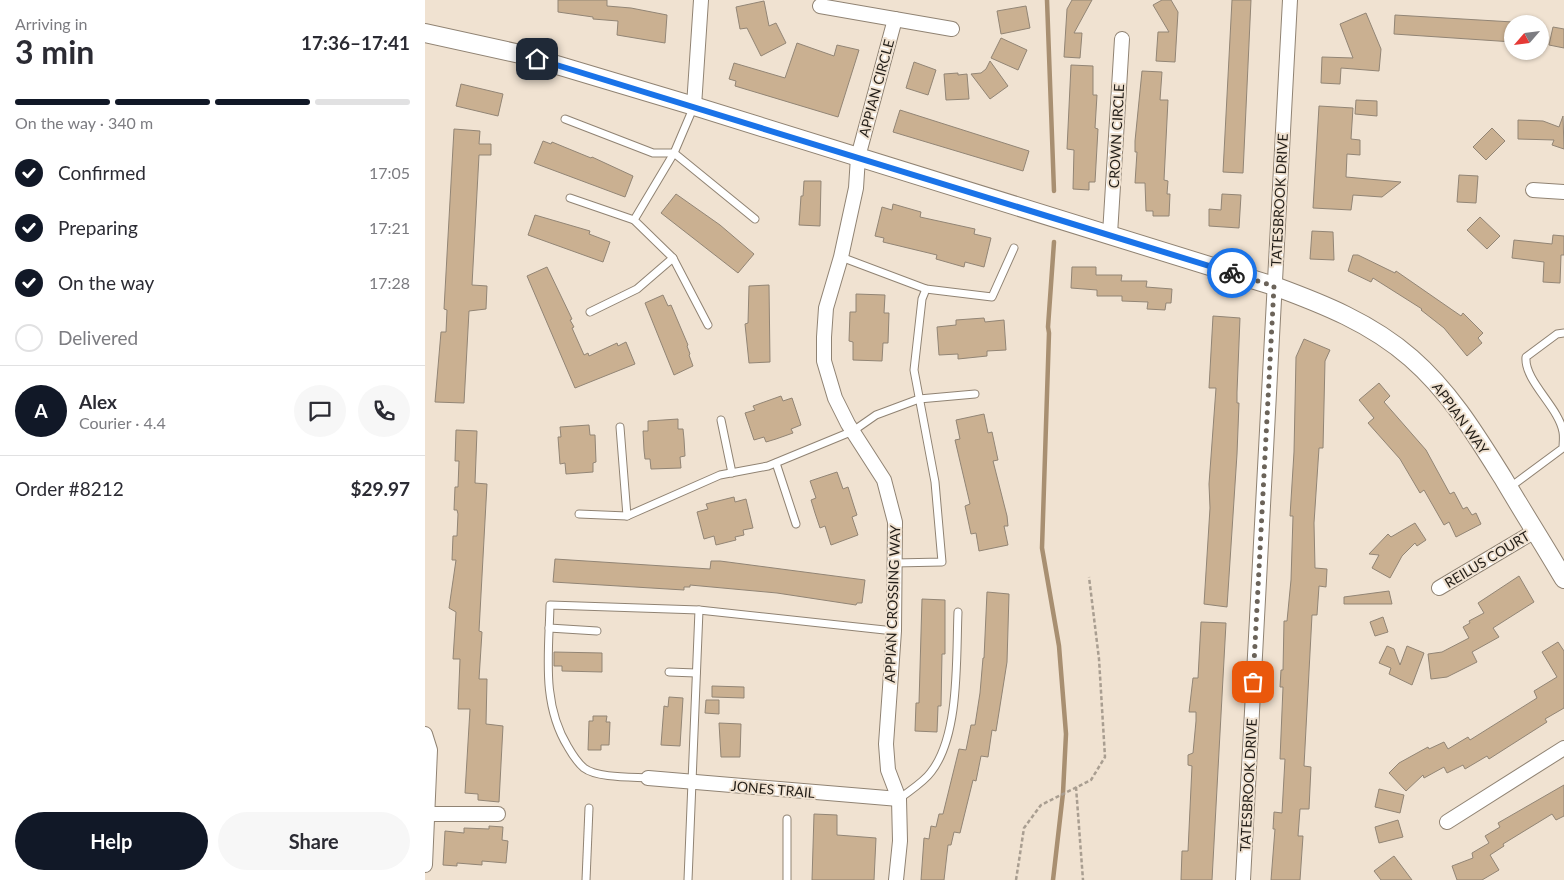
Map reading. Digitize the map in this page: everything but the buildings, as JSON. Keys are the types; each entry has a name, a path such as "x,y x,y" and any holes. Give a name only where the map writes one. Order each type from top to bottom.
{"street":[{"path":"694,106 701,0"},
{"name":"TATESBROOK DRIVE","path":"1243,880 1290,0"},
{"path":"820,6 952,29"},
{"name":"APPIAN CIRCLE","path":"858,157 895,18"},
{"name":"APPIAN WAY","path":"425,33 512,52 694,106 1110,234 1274,286 1331,307 1363,324 1410,357 1451,399 1471,426 1564,579"},
{"name":"CROWN CIRCLE","path":"1110,234 1122,39"},
{"name":"APPIAN CROSSING WAY","path":"858,157 856,188 841,257 826,308 825,361 835,398 884,480 895,522 894,631 886,744 888,770 899,799 900,841 896,880"},
{"path":"1533,190 1564,192"},
{"name":"REILUS COURT","path":"1439,588 1535,531"},
{"path":"425,734 430,750 425,865"},
{"path":"1447,822 1564,748"},
{"name":"JONES TRAIL","path":"648,778 899,799"},
{"path":"428,814 498,814"}],"lane":[{"path":"634,220 675,153 694,106"},
{"path":"565,119 653,153 675,153 755,219"},
{"path":"570,198 634,220 673,258 708,325"},
{"path":"841,257 926,289 991,297 1014,248"},
{"path":"590,312 637,290 673,258"},
{"path":"895,563 942,562 935,482 914,370 922,299 926,289"},
{"path":"1509,488 1563,448 1563,430 1548,400 1525,366 1526,357 1557,334 1564,333"},
{"path":"579,514 627,516 720,475 776,463 853,431 876,416 919,399 975,394"},
{"path":"721,420 732,473"},
{"path":"620,427 627,516"},
{"path":"776,463 796,524"},
{"path":"648,778 609,776 585,769 562,738 552,711 547,687 550,605 699,610 894,631"},
{"path":"688,880 699,610"},
{"path":"899,799 931,772 945,744 953,714 959,612"},
{"path":"549,628 597,631"},
{"path":"669,672 696,673"},
{"path":"586,880 589,808"},
{"path":"787,819 787,880"}],"path":[{"path":"1016,880 1024,828 1041,804 1091,780 1105,756 1099,659 1089,577"},
{"path":"1076,787 1083,880"}],"waterway":[{"path":"1047,0 1054,191"},
{"path":"1053,880 1063,793 1066,734 1059,646 1042,548 1048,327 1054,242"}],"way so far":[{"path":"1232,273 1274,286 1253,682"}],"route":[{"path":"537,59 704,108 1232,273"}]}
